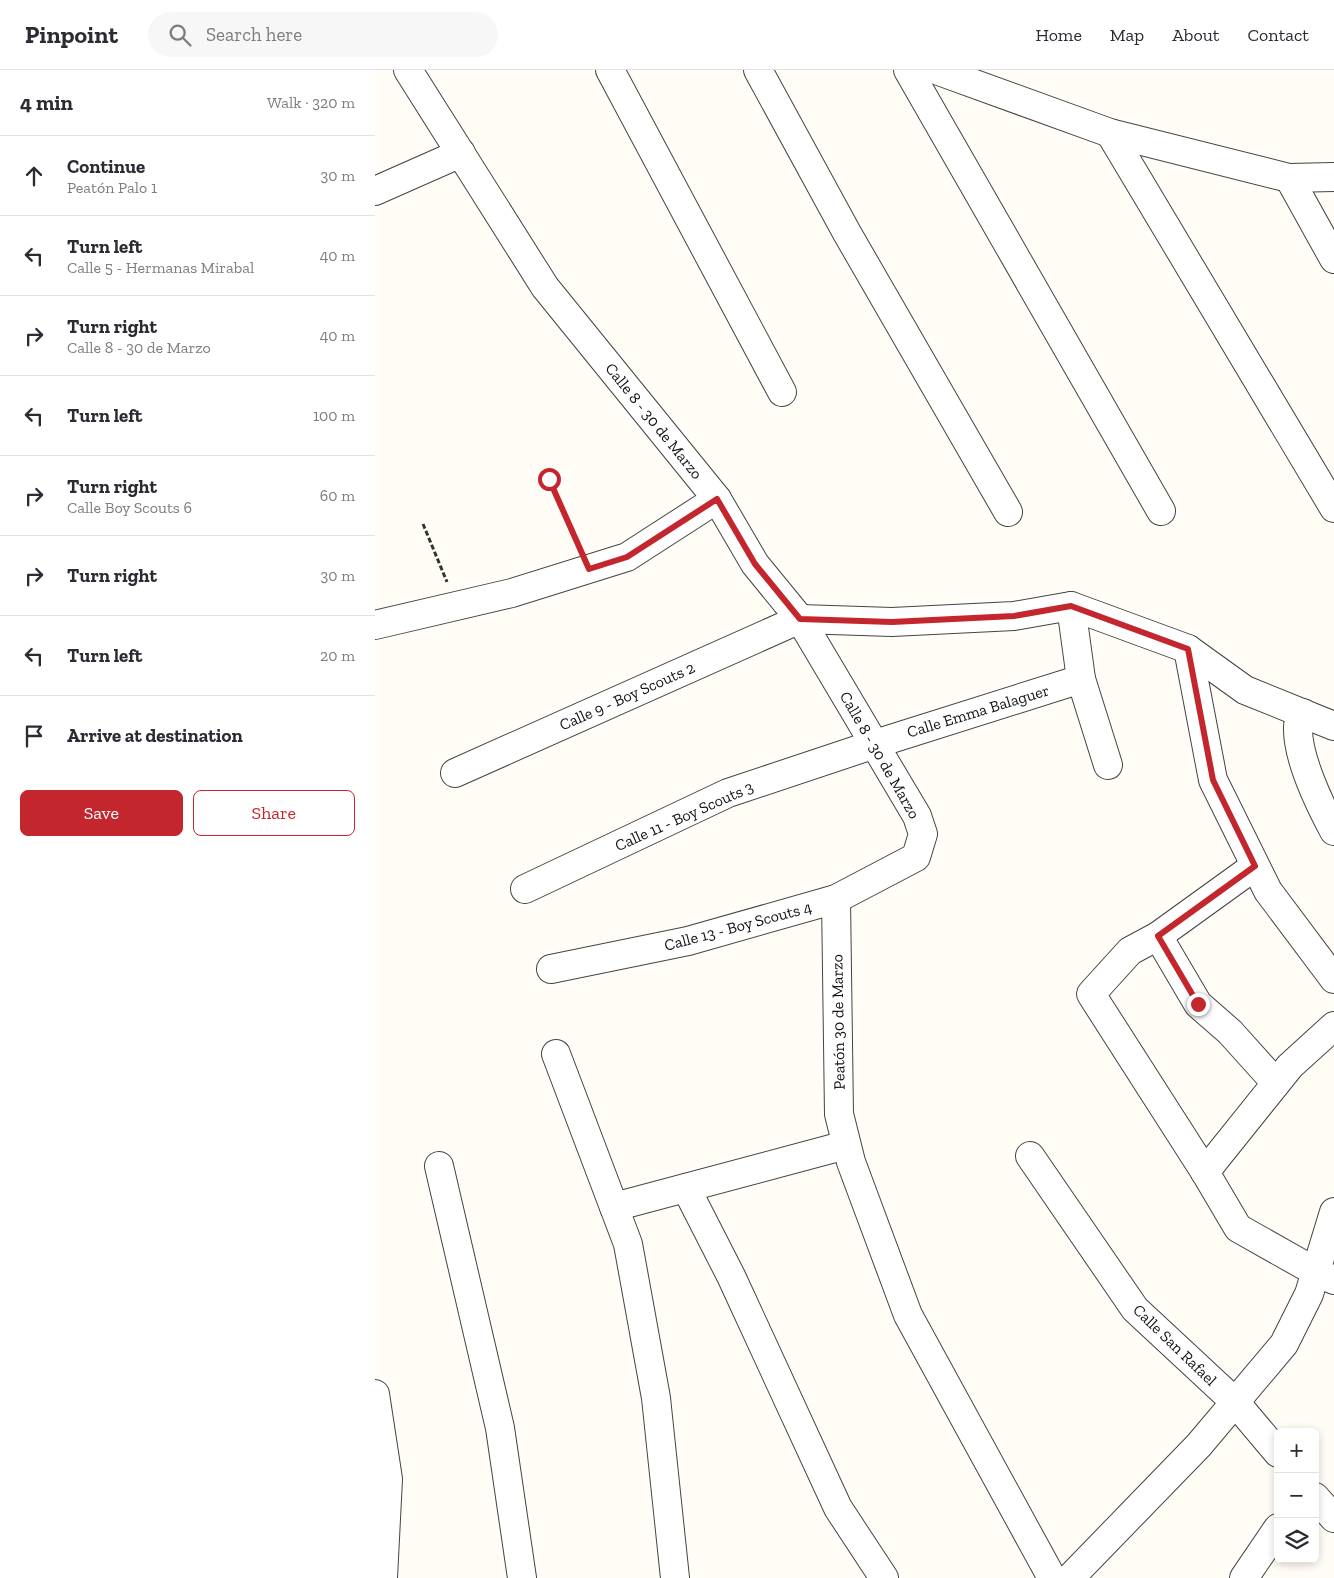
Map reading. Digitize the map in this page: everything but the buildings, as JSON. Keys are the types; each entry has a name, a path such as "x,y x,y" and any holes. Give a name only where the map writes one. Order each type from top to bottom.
{"street":[{"name":"Calle 8 - 30 de Marzo","path":"408,70 545,288 717,499 755,564 800,619 917,816 923,834 916,857"},
{"path":"610,70 782,392"},
{"path":"758,70 847,233 1008,512"},
{"path":"909,70 1161,511"},
{"path":"935,70 1110,133 1289,178 1334,177"},
{"path":"1110,133 1334,508"},
{"path":"375,191 461,153"},
{"path":"1289,178 1334,259"},
{"path":"375,624 512,594 627,557 717,499"},
{"path":"800,619 892,622 1014,616 1071,606 1188,649 1245,690 1334,726"},
{"path":"1071,606 1081,679 1108,765"},
{"name":"Calle 9 - Boy Scouts 2","path":"455,773 800,619"},
{"path":"1188,649 1213,780 1268,892 1334,979"},
{"name":"Calle Emma Balaguer","path":"875,744 1081,679"},
{"path":"1303,713 1298,725 1300,748 1314,788 1334,831"},
{"name":"Calle 11 - Boy Scouts 3","path":"525,890 728,793 875,744"},
{"name":"Calle 13 - Boy Scouts 4","path":"551,969 688,941 836,899 916,857"},
{"path":"1255,866 1158,936 1130,951 1091,994 1205,1172 1238,1228 1325,1276"},
{"name":"Peatón 30 de Marzo","path":"836,899 839,1114 851,1162 908,1315 1052,1578"},
{"path":"1158,936 1198,1004 1230,1032 1276,1083"},
{"path":"1205,1172 1290,1066 1334,1026"},
{"path":"556,1054 628,1244 656,1398 675,1578"},
{"path":"614,1207 846,1145"},
{"name":"Calle San Rafael","path":"1030,1156 1135,1309 1235,1402 1274,1448"},
{"path":"439,1166 500,1428 521,1578"},
{"path":"686,1188 731,1276 838,1508 884,1578"},
{"path":"1070,1578 1199,1445 1284,1344 1309,1294 1325,1276 1334,1212"},
{"path":"375,1394 381,1481 383,1578"},
{"path":"1319,1501 1334,1518"},
{"path":"1244,1578 1274,1534"}],"path":[{"path":"549,479 589,569"},
{"path":"423,524 457,606"}],"route":[{"path":"549,479 589,569 627,557 717,499 755,564 800,619 892,622 1014,616 1071,606 1188,649 1213,780 1255,866 1158,936 1198,1004"}]}
